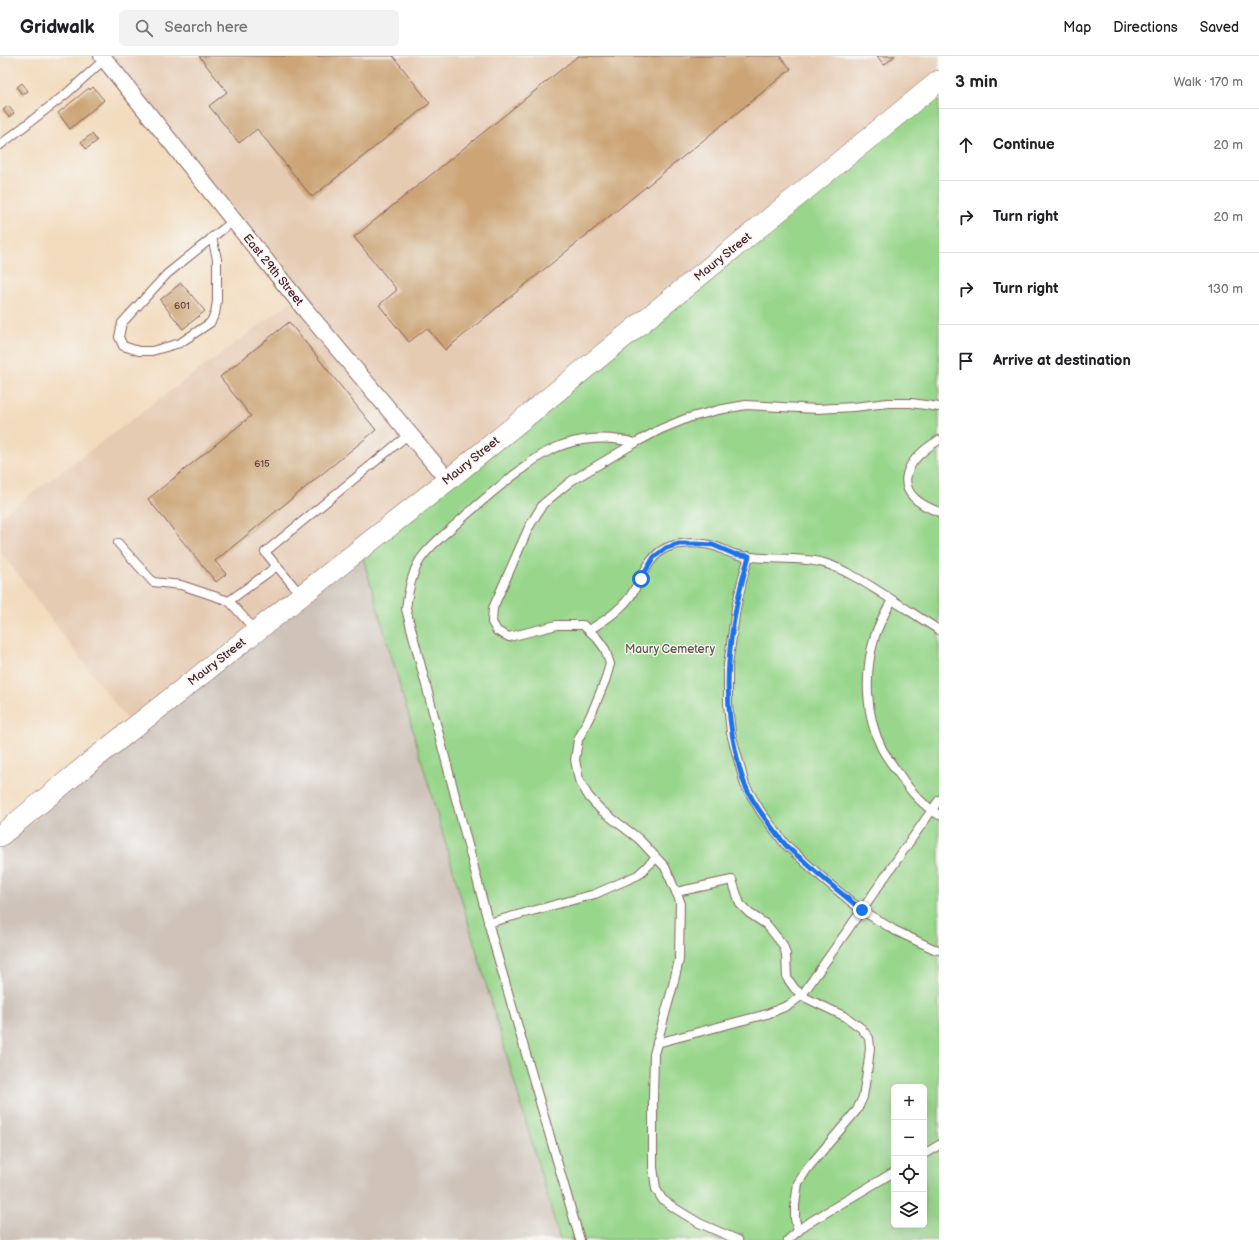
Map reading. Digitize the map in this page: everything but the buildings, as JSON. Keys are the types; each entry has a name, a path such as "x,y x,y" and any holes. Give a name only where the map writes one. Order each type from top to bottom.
{"street":[{"name":"East 29th Street","path":"104,58 307,312 448,480"},
{"name":"Maury Street","path":"0,836 94,759 448,480 939,81"}],"lane":[{"path":"0,146 66,94 104,58"},
{"path":"212,237 217,259 217,301 215,314 210,323 180,343 152,351 139,351 123,346 119,337 122,323 167,274 212,237 234,221"},
{"path":"738,1240 699,1224 676,1210 662,1199 656,1189 653,1167 654,1054 679,960 680,901 665,867 639,839 600,810 589,797 579,780 575,760 578,740 605,681 610,664 605,649 597,638 583,625 557,625 509,637 497,631 492,622 493,608 528,527 543,504 571,481 661,429 688,418 718,410 746,405 817,408 910,403 939,407"},
{"path":"302,596 265,552 409,434"},
{"path":"580,1240 488,923 406,609 413,577 420,560 435,543 506,481 536,459 555,448 576,441 597,438 619,438 635,443"},
{"path":"939,440 926,448 915,459 908,469 906,484 912,496 931,509 939,512"},
{"path":"118,543 153,582 181,585 229,600 256,631"},
{"path":"589,630 606,620 629,598 654,557 666,548 679,544 713,545 734,554 824,563 852,574 939,630"},
{"path":"749,556 736,608 728,665 728,704 731,733 745,785 761,812 785,844 826,881 862,910 894,930 939,950"},
{"path":"229,600 277,566"},
{"path":"892,600 878,630 871,654 868,691 870,711 882,749 892,765 907,786 923,804 935,813"},
{"path":"657,1043 767,1014 789,1005 802,994 862,910 935,813 939,800"},
{"path":"488,923 595,894 638,875 656,858"},
{"path":"676,892 732,880 740,904 749,913 767,925 783,945 786,954 787,978 795,989 846,1017 862,1028 869,1038 870,1048 863,1096 857,1110 807,1169 798,1183 795,1205 795,1219 798,1231"},
{"path":"927,1152 939,1145"},
{"path":"788,1240 805,1224 891,1174"}],"shaded area":[{"path":"104,56 939,56 939,84 139,736 0,551 0,517 299,296"},
{"path":"361,551 560,1240 0,1240 0,847 139,736"}],"green space":[{"name":"Maury Cemetery","path":"939,84 939,1240 560,1240 361,551"}],"route":[{"path":"641,579 654,557 666,548 679,544 713,545 734,554 749,556 736,608 728,665 728,704 731,733 745,785 761,812 785,844 826,881 862,910"}]}
